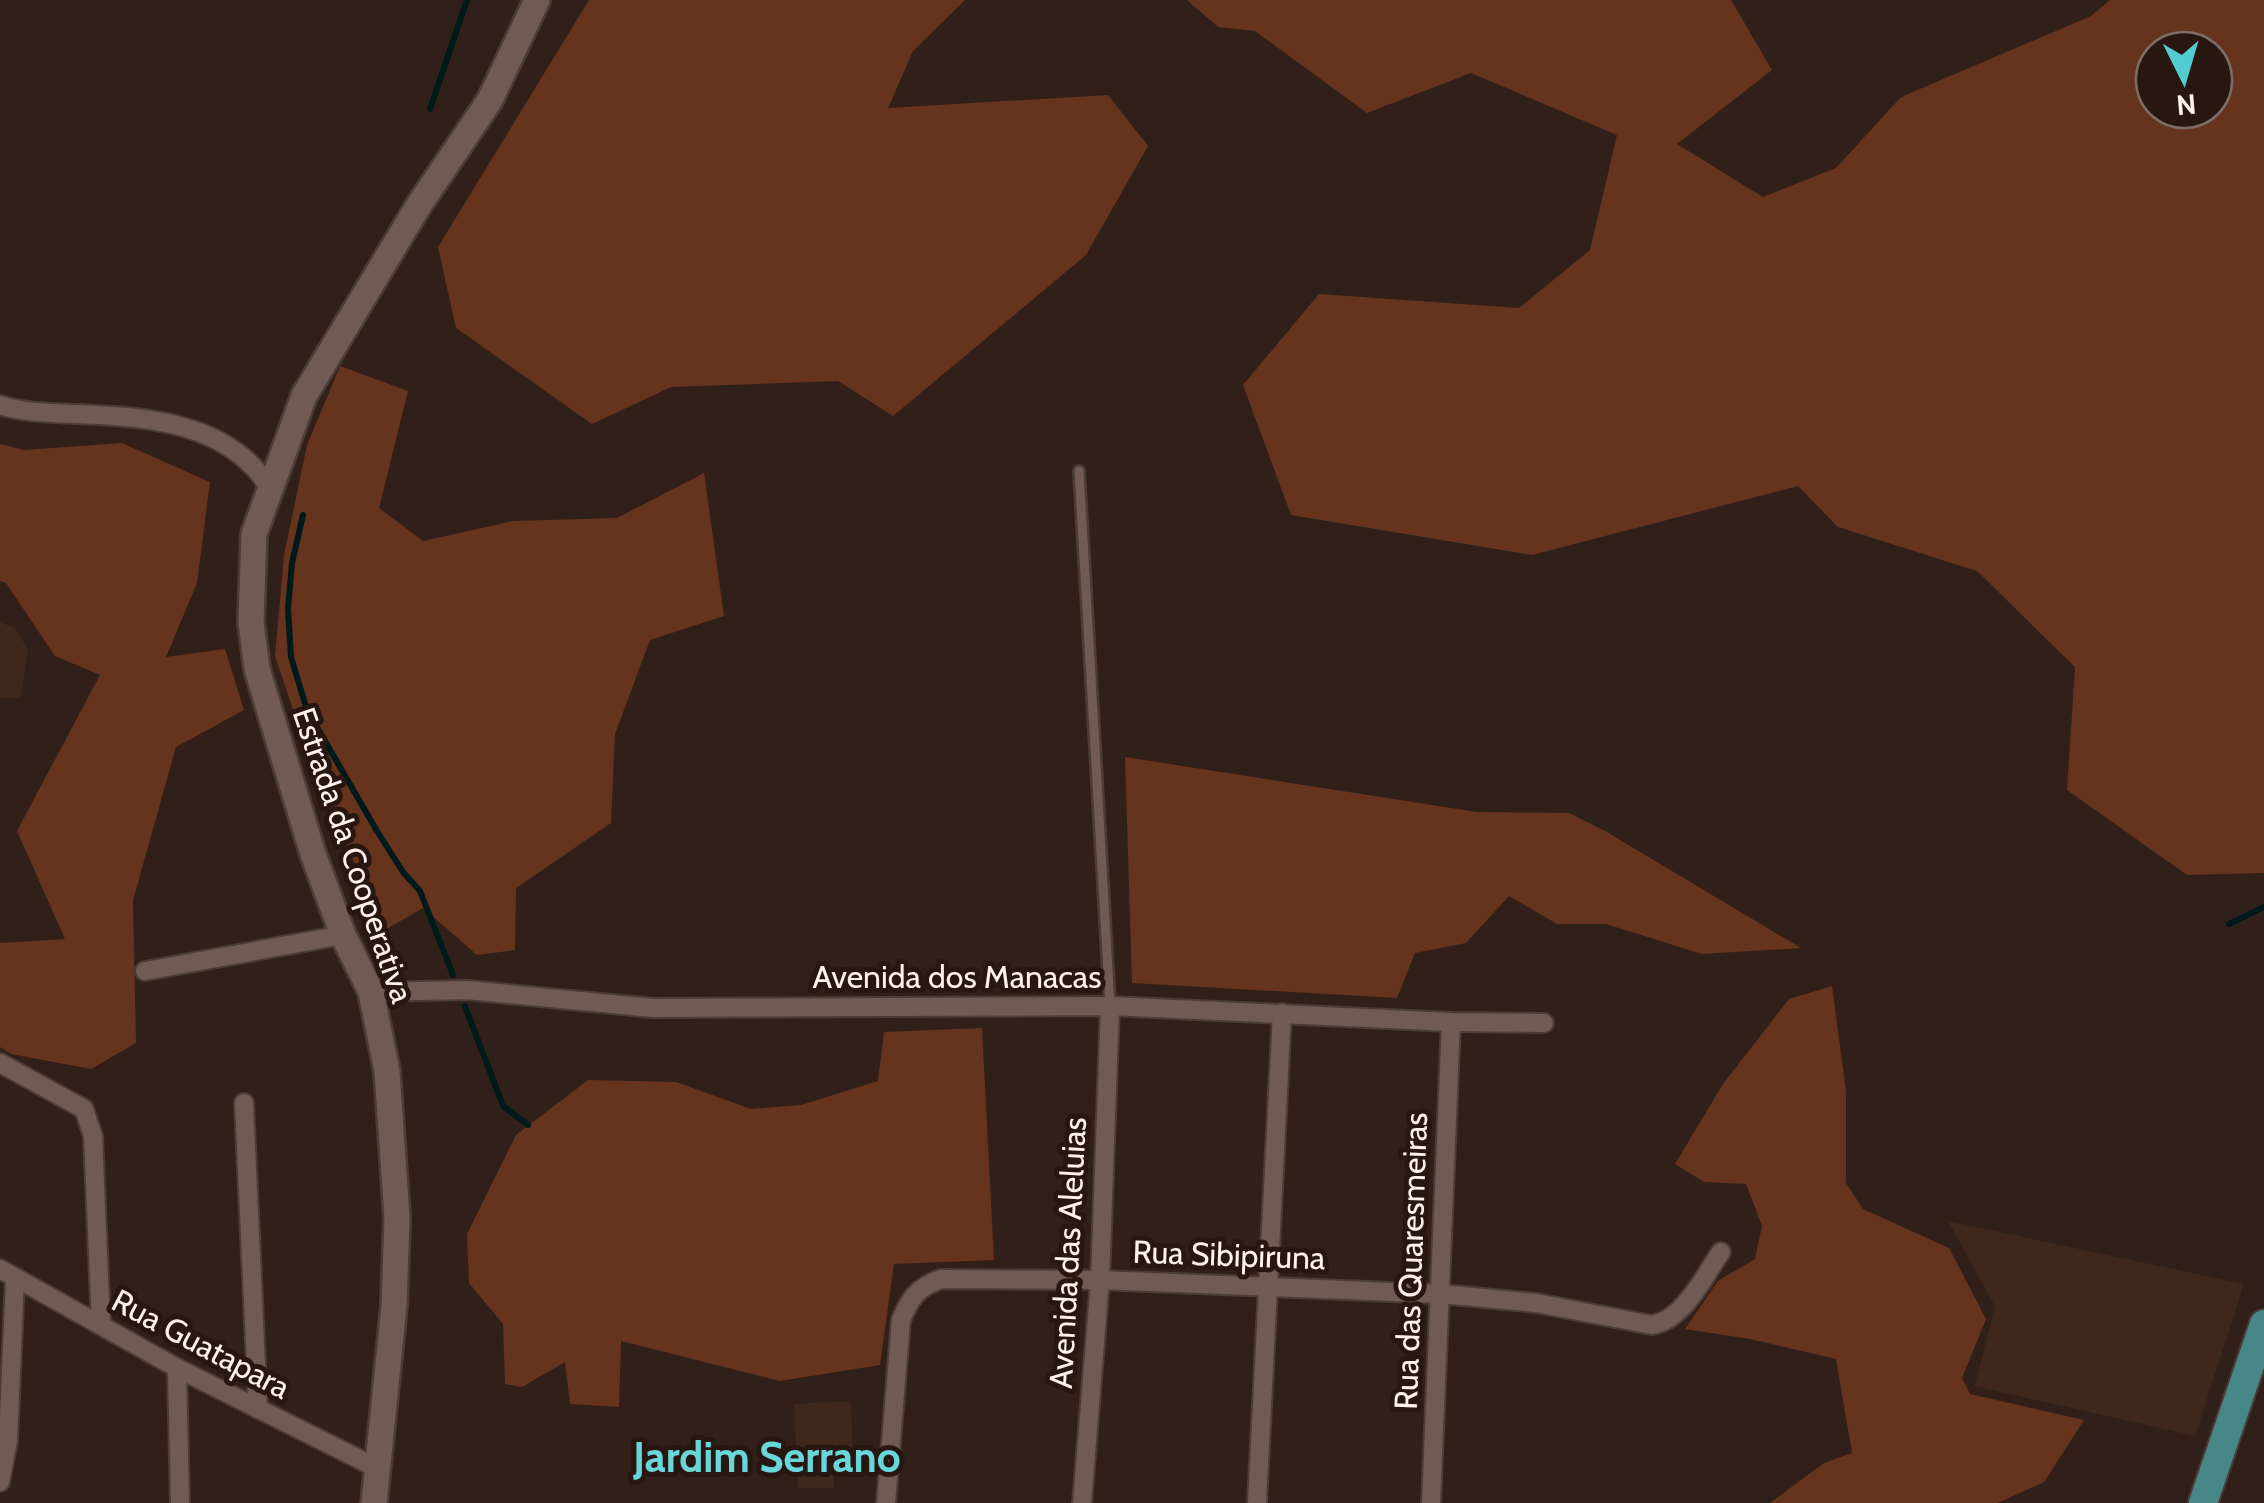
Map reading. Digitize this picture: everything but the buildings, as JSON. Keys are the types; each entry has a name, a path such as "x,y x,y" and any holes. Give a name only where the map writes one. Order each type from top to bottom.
{"main road":[{"name":"Estrada da Cooperativa","path":"374,1503 394,1306 397,1218 386,1071 371,992 313,854 257,669 251,622 254,534 304,396 418,205 490,100 537,0"},
{"path":"2203,1503 2264,1324"}],"street":[{"path":"0,405 153,421 222,440 255,465 269,487"},
{"path":"146,971 344,935"},
{"name":"Avenida dos Manacas","path":"371,992 468,990 653,1008 1110,1006 1544,1023"},
{"name":"Avenida das Aleluias","path":"1082,1503 1100,1280 1110,1006"},
{"path":"1258,1503 1282,1014"},
{"name":"Rua das Quaresmeiras","path":"1430,1503 1451,1022"},
{"path":"0,1064 88,1112 93,1136 101,1324"},
{"path":"244,1103 258,1409"},
{"name":"Rua Sibipiruna","path":"886,1503 901,1320 918,1290 940,1279 1100,1280 1441,1294 1536,1303 1660,1324 1684,1305 1722,1252"},
{"path":"0,1482 8,1441 7,1274"},
{"name":"Rua Guatapara","path":"7,1274 177,1368 376,1468"},
{"path":"177,1368 180,1503"}],"lane":[{"path":"1079,470 1110,1006"}],"shaded area":[{"path":"589,0 965,0 913,51 888,108 1108,95 1148,146 1086,255 893,416 838,381 671,387 592,424 456,328 438,247"},
{"path":"1187,0 1731,0 1772,70 1677,144 1763,197 1836,168 1901,97 2091,16 2110,0 2264,0 2264,873 2187,875 2067,790 2075,667 1977,571 1838,527 1798,486 1532,555 1291,515 1243,385 1319,294 1519,308 1590,250 1617,135 1471,73 1367,113 1255,31 1218,27"},
{"path":"340,366 408,391 379,508 423,541 513,521 617,518 704,473 724,616 650,640 615,734 611,823 516,888 515,950 477,955 423,908 378,934 364,884 314,772 275,656 284,555 307,445"},
{"path":"122,443 210,482 197,583 166,657 225,649 244,710 176,747 133,900 136,1043 91,1069 11,1054 0,1047 0,943 65,939 17,831 100,675 55,656 6,583 0,581 0,444 24,450"},
{"path":"0,622 16,629 28,650 21,698 0,698"},
{"path":"1125,757 1477,812 1569,813 1801,948 1702,954 1606,924 1557,924 1509,896 1466,943 1415,953 1397,998 1132,983"},
{"path":"1832,986 1846,1091 1846,1183 1863,1209 1949,1248 1986,1319 1962,1378 1970,1394 2084,1420 2044,1482 1998,1503 1770,1503 1824,1463 1852,1453 1836,1359 1685,1329 1718,1281 1755,1259 1762,1226 1746,1184 1704,1182 1675,1164 1723,1084 1789,999"},
{"path":"982,1028 994,1260 894,1264 880,1365 780,1381 621,1341 619,1407 570,1404 565,1362 522,1387 505,1384 503,1324 469,1283 467,1234 516,1135 588,1080 676,1082 751,1109 801,1105 878,1081 884,1032"},
{"path":"1948,1221 2244,1284 2195,1436 1975,1386 1995,1306"},
{"path":"851,1401 853,1470 834,1469 834,1488 798,1488 794,1404"}],"waterway":[{"path":"430,109 467,0"},
{"path":"303,515 292,563 288,609 291,657 307,710 377,831 420,891 453,975"},
{"path":"2229,924 2264,907"},
{"path":"465,1006 503,1106 528,1125"}],"district":[{"name":"Jardim Serrano","path":"767,1457"}]}
